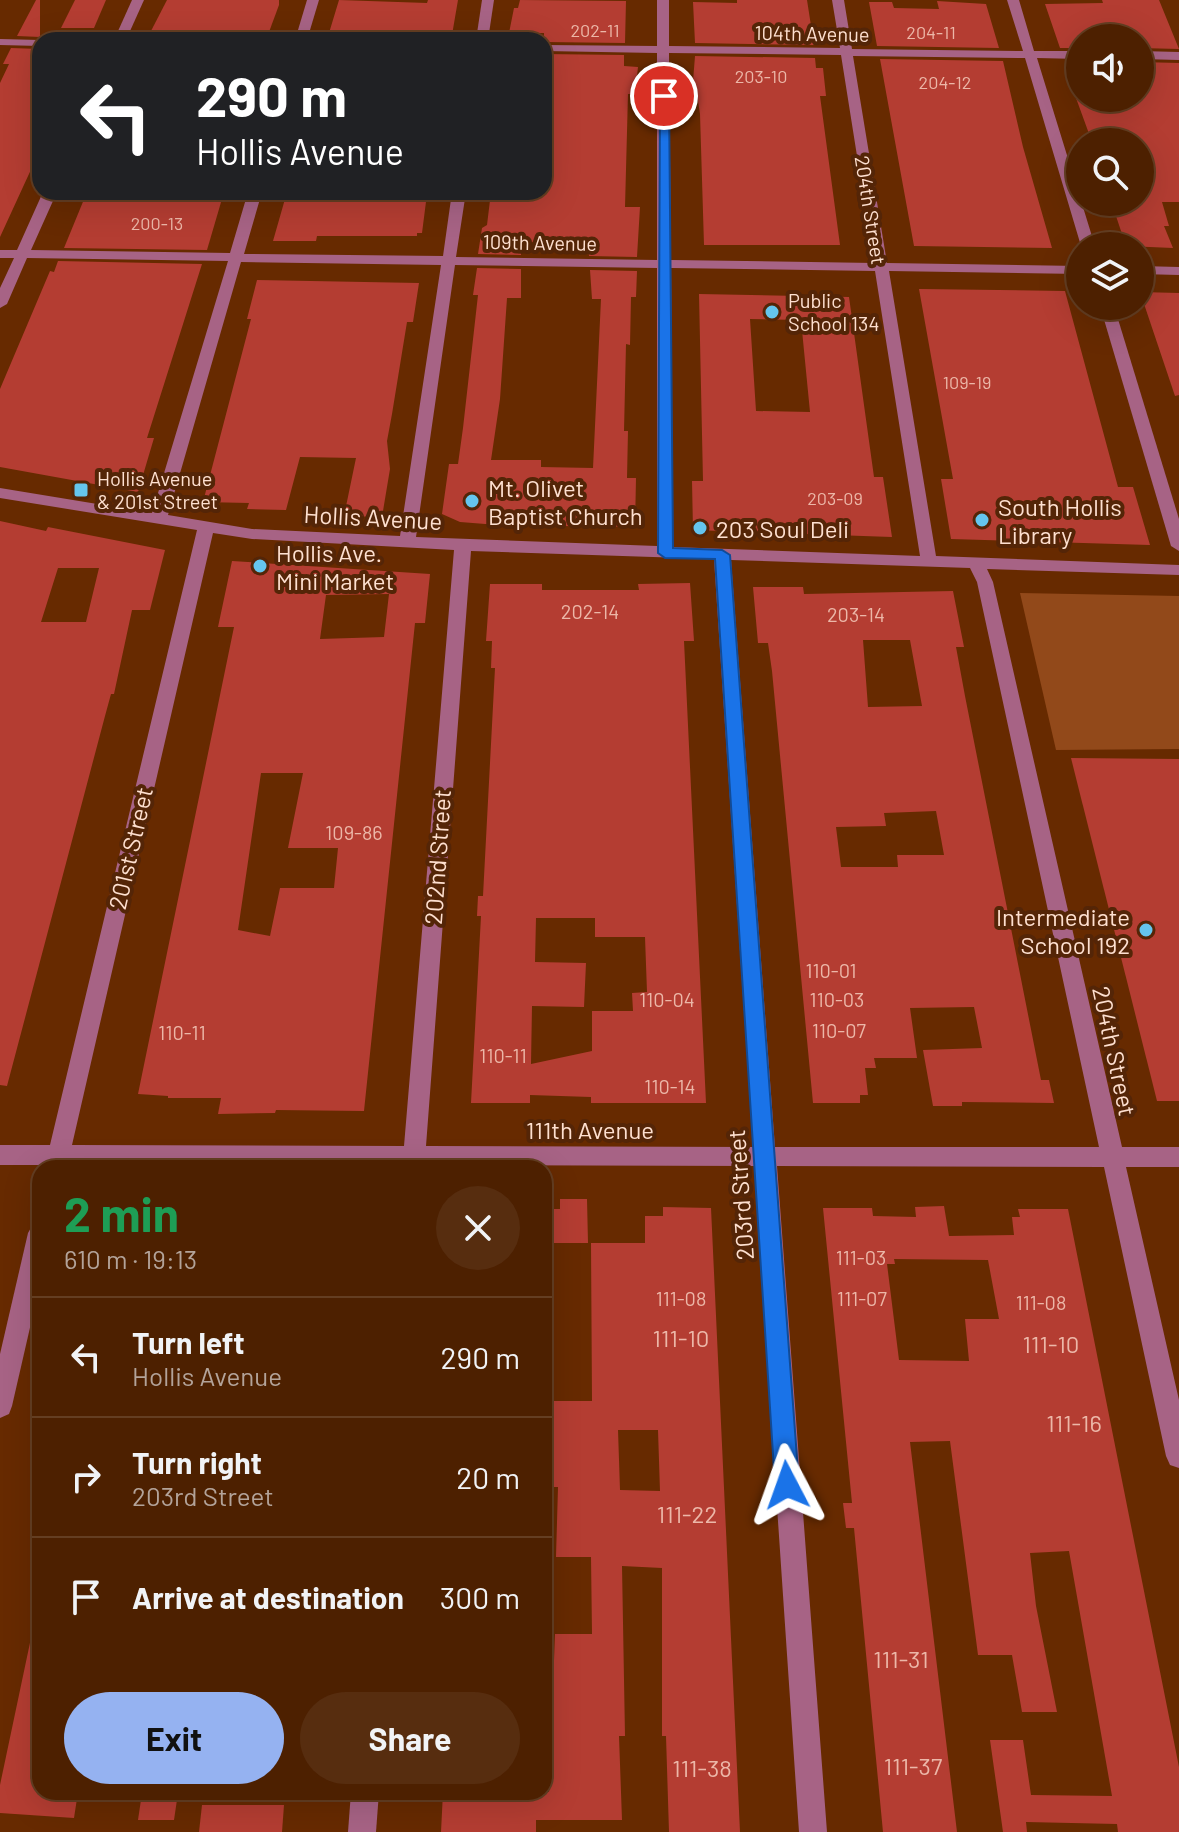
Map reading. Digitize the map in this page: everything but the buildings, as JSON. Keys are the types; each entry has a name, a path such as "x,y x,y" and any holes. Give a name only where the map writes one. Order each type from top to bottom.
{"street":[{"path":"124,32 138,0"},
{"path":"303,32 313,0"},
{"path":"483,32 488,0"},
{"path":"663,0 665,553"},
{"name":"204th Street","path":"838,0 929,562"},
{"path":"1013,0 1084,232"},
{"path":"0,42 32,43"},
{"name":"104th Avenue","path":"552,48 1066,55"},
{"path":"1154,55 1179,56"},
{"path":"0,304 46,200"},
{"path":"158,520 253,200"},
{"path":"407,543 458,200"},
{"name":"109th Avenue","path":"0,254 1066,270"},
{"path":"1154,270 1179,271"},
{"path":"1111,320 1179,546"},
{"name":"Hollis Avenue","path":"0,493 252,534 407,543 1179,570"},
{"name":"201st Street","path":"57,1160 206,527"},
{"name":"202nd Street","path":"414,1160 463,545"},
{"name":"203rd Street","path":"722,555 813,1832"},
{"name":"204th Street","path":"977,564 985,582 1179,1456"},
{"name":"111th Avenue","path":"0,1155 41,1160"},
{"name":"111th Avenue","path":"484,1160 763,1156 1179,1157"},
{"path":"0,1406 32,1268"},
{"path":"362,1832 364,1800"}],"shaded area":[{"path":"1020,593 1179,596 1179,749 1056,750"}],"place":[{"name":"Public School 134","path":"772,312"},
{"name":"Hollis Avenue & 201st Street","path":"81,490"},
{"name":"Mt. Olivet Baptist Church","path":"472,501"},
{"name":"South Hollis Library","path":"982,520"},
{"name":"203 Soul Deli","path":"700,528"},
{"name":"Hollis Ave. Mini Market","path":"260,566"},
{"name":"Intermediate School 192","path":"1146,930"}],"route":[{"path":"664,96 665,553 722,555 787,1485"}]}
